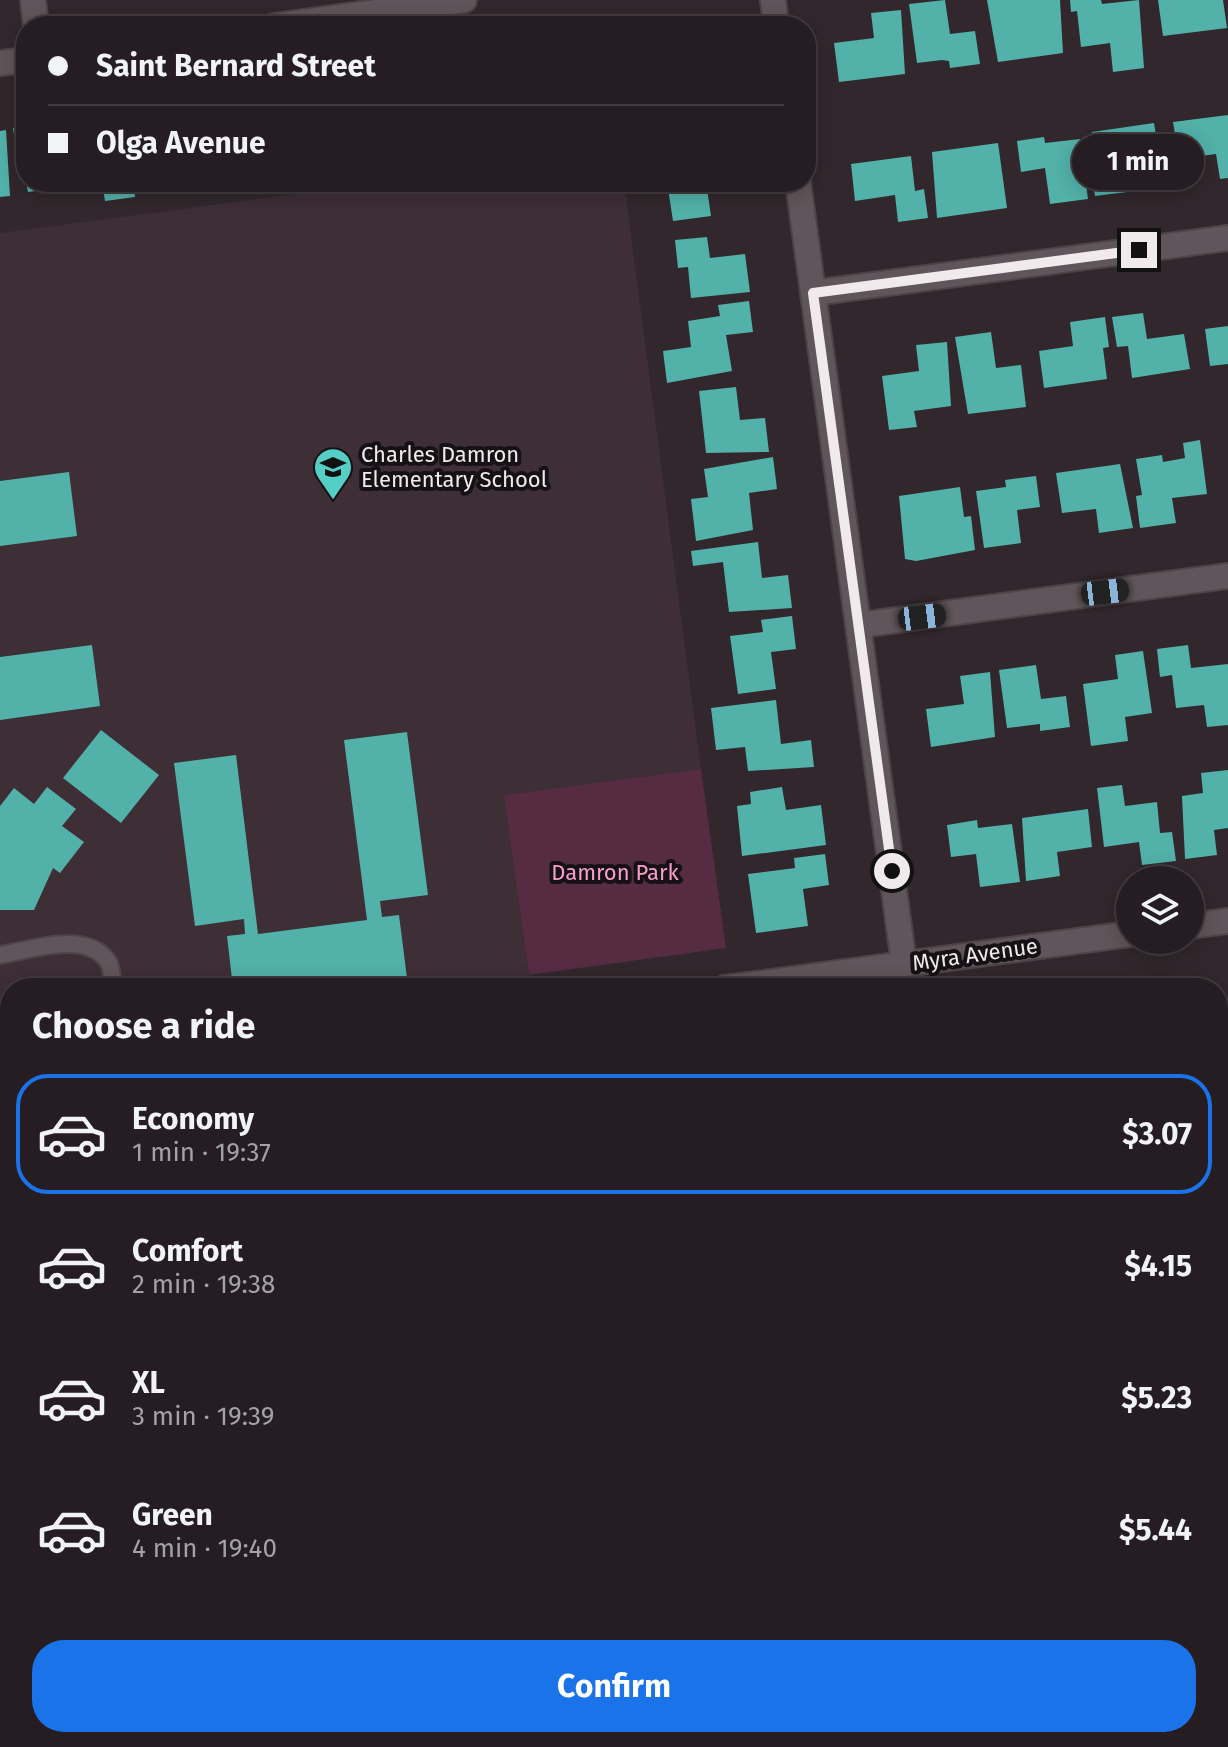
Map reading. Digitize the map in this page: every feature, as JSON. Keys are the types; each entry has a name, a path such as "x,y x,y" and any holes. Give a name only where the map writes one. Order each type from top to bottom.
{"street":[{"path":"323,16 368,7 464,0"},
{"path":"799,192 904,964"},
{"path":"813,293 1228,238"},
{"path":"860,625 1228,576"},
{"path":"1204,924 1228,921"},
{"name":"Myra Avenue","path":"800,978 1116,936"}],"lane":[{"path":"0,955 71,943 93,947 110,964 112,978"}],"shaded area":[{"name":"Charles Damron Elementary School","path":"312,192 625,192 701,769 505,795 529,975 508,978 0,978 0,233"}],"green space":[{"name":"Damron Park","path":"701,769 726,948 529,975 504,795"}],"building":[{"path":"945,0 950,34 975,31 980,64 950,68 949,61 917,63 909,4"},
{"path":"987,0 1060,0 1063,53 998,62"},
{"path":"1070,0 1101,0 1102,4 1139,0 1144,68 1113,72 1110,43 1081,47 1077,11 1071,12"},
{"path":"1158,0 1223,0 1227,28 1163,36"},
{"path":"901,10 905,74 839,82 834,43 874,38 871,13"},
{"path":"1228,115 1228,178 1220,179 1216,154 1179,159 1173,122"},
{"path":"1154,123 1160,160 1123,165 1127,192 1095,196 1090,163 1096,162 1092,132"},
{"path":"6,130 10,196 0,197 0,131"},
{"path":"1044,137 1045,143 1080,139 1088,199 1050,204 1045,168 1021,172 1017,141"},
{"path":"998,143 1007,208 937,218 932,152"},
{"path":"911,156 915,191 924,189 928,218 898,222 895,195 855,201 851,164"},
{"path":"104,192 134,192 135,197 105,201"},
{"path":"669,192 707,192 711,216 673,221"},
{"path":"707,237 710,258 745,254 750,292 691,298 688,267 678,268 675,240"},
{"path":"749,301 753,332 726,335 732,371 667,383 663,351 691,347 688,321 720,316 718,305"},
{"path":"1143,313 1147,339 1184,334 1190,369 1132,378 1128,346 1117,347 1112,317"},
{"path":"1105,317 1109,347 1103,348 1107,379 1044,388 1039,351 1073,346 1070,322"},
{"path":"1228,326 1228,364 1210,366 1205,329"},
{"path":"991,332 996,368 1021,365 1026,407 968,414 955,337"},
{"path":"947,342 951,406 914,411 917,427 889,430 882,376 919,371 916,345"},
{"path":"736,387 740,420 765,418 769,452 706,453 699,391"},
{"path":"1200,440 1207,494 1172,498 1176,523 1140,528 1136,496 1142,495 1136,459 1162,455 1163,462 1185,458 1183,443"},
{"path":"773,457 777,489 749,493 753,530 696,541 691,499 708,497 704,469"},
{"path":"1120,464 1133,528 1099,533 1096,509 1062,513 1056,473"},
{"path":"69,472 77,536 0,546 0,481"},
{"path":"1036,476 1040,507 1017,510 1021,543 984,548 976,491 1006,487 1005,480"},
{"path":"960,487 964,517 971,516 975,550 916,561 905,559 899,496"},
{"path":"758,542 762,578 788,575 792,608 729,612 723,562 693,566 691,551"},
{"path":"792,616 796,649 771,652 776,689 738,694 730,636 763,632 761,620"},
{"path":"92,645 100,706 0,720 0,657"},
{"path":"1188,645 1191,668 1228,664 1228,725 1207,727 1204,705 1176,708 1172,675 1160,677 1157,649"},
{"path":"1143,651 1152,713 1125,717 1128,741 1091,746 1083,684 1118,679 1115,655"},
{"path":"1036,665 1041,699 1066,696 1070,727 1040,731 1040,724 1007,728 999,670"},
{"path":"990,672 995,737 931,747 926,709 964,704 960,676"},
{"path":"776,700 781,744 811,740 814,767 748,771 745,747 716,750 711,708"},
{"path":"101,730 159,775 121,823 63,778"},
{"path":"407,732 428,895 380,901 382,917 399,915 407,978 232,978 227,936 245,934 244,919 195,926 174,763 236,755 258,934 367,920 344,740"},
{"path":"1228,770 1228,828 1214,830 1217,855 1185,859 1182,796 1203,793 1201,773"},
{"path":"1122,785 1125,806 1157,802 1160,833 1172,832 1176,861 1142,865 1139,842 1104,847 1097,788"},
{"path":"47,787 76,809 62,826 84,842 60,873 53,868 34,910 0,910 0,806 14,788 34,804"},
{"path":"782,787 786,810 821,805 826,845 742,856 737,806 751,804 750,792"},
{"path":"1088,809 1092,847 1057,852 1060,876 1026,881 1022,818"},
{"path":"977,820 978,828 1012,824 1020,882 980,887 976,854 951,857 947,825"},
{"path":"825,854 829,885 803,889 808,926 756,933 748,874 795,868 794,858"}],"place":[{"name":"Charles Damron Elementary School","path":"333,501"}],"route":[{"path":"892,871 813,293 1139,250"}]}
